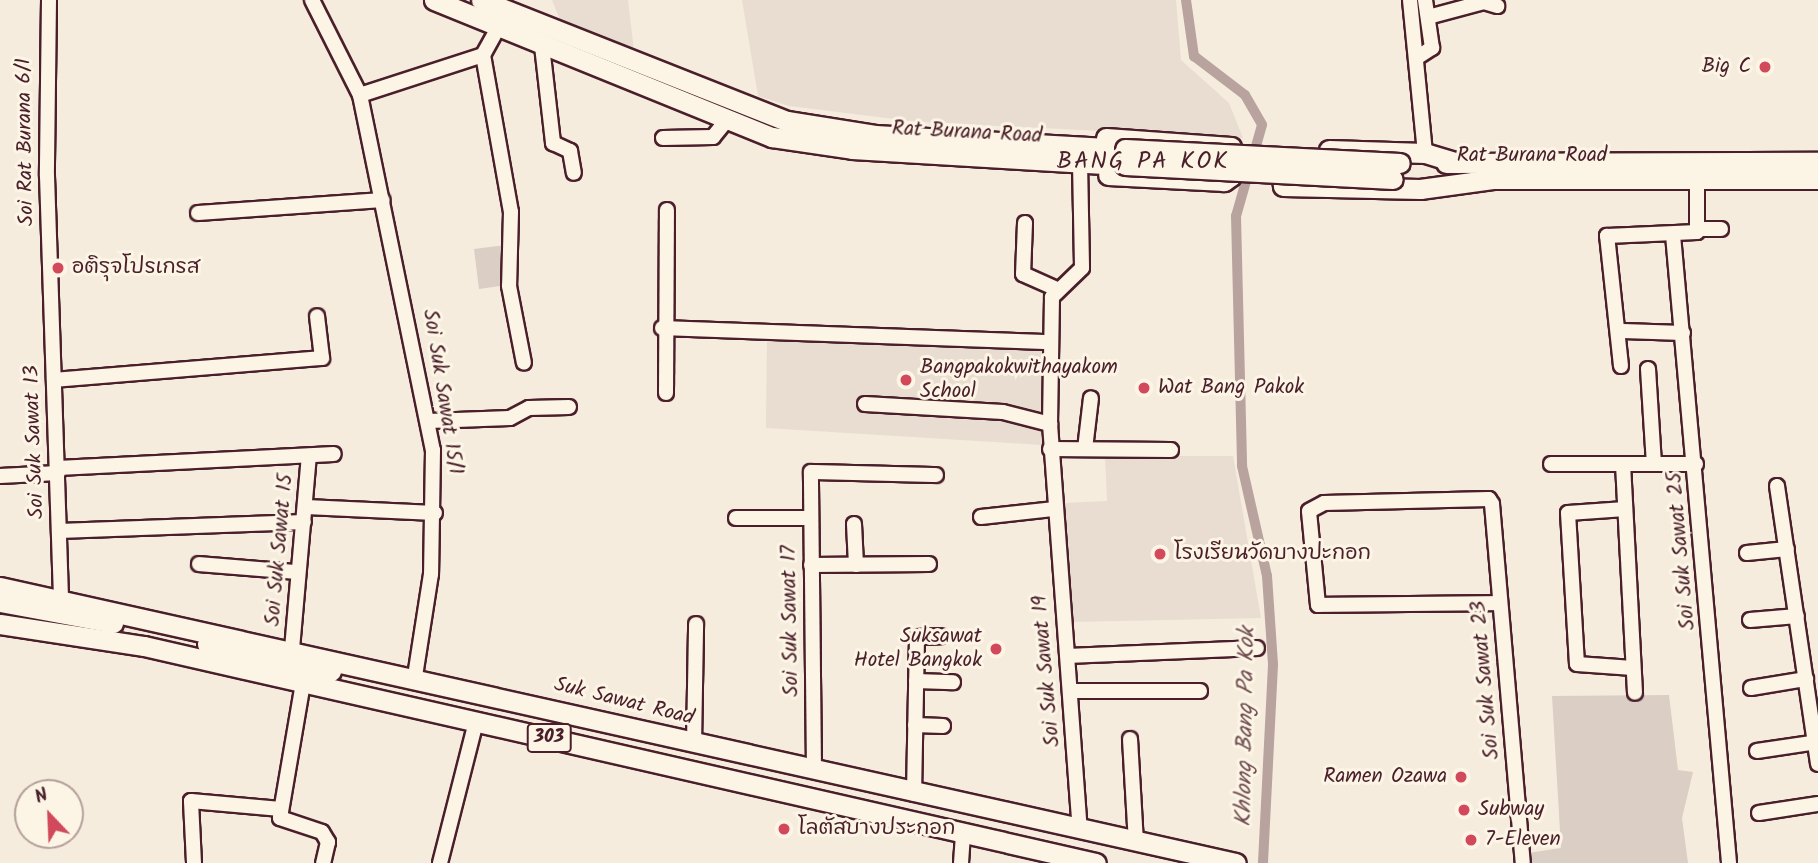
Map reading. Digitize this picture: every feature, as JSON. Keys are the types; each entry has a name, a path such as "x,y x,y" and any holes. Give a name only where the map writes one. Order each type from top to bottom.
{"main road":[{"name":"Rat Burana Road","path":"434,0 725,121 832,147 1080,162 1125,157"},
{"name":"Rat Burana Road","path":"490,2 787,121 875,135 1050,145 1125,157 1396,171 1494,179 1697,171 1818,162"},
{"path":"1050,145 1113,137 1226,143 1231,176 1224,181 1096,175 1080,162"},
{"path":"1457,163 1425,153 1280,149 1279,184 1420,189 1494,179"},
{"name":"Rat Burana Road","path":"1396,171 1457,163 1697,171 1818,179"},
{"name":"Suk Sawat Road","path":"0,587 61,599 284,654 415,676 607,726 1236,863"},
{"path":"0,602 284,654"},
{"name":"303","path":"0,624 144,646 1083,862"},
{"name":"303","path":"284,654 607,726"}],"street":[{"name":"Soi Rat Burana 6/1","path":"49,0 50,284"},
{"name":"Soi Suk Sawat 15/1","path":"312,0 360,95 429,421 435,513 415,676"},
{"path":"1410,0 1418,57 1425,153"},
{"path":"1418,57 1432,48 1425,0"},
{"path":"1428,17 1484,2 1497,6"},
{"path":"498,27 483,55 512,212 509,286 524,363"},
{"path":"542,46 553,143 570,150 574,173"},
{"path":"360,95 483,55"},
{"path":"663,138 713,137 725,121"},
{"path":"1025,223 1023,274 1056,289 1082,268 1080,162"},
{"path":"1697,171 1698,229"},
{"path":"198,213 383,200"},
{"path":"666,393 662,328 667,210"},
{"path":"1621,366 1607,236 1673,235 1698,229 1721,229"},
{"name":"Soi Suk Sawat 25","path":"1673,235 1696,464 1728,863"},
{"name":"Soi Suk Sawat 13","path":"50,284 61,599"},
{"name":"Soi Suk Sawat 19","path":"1056,289 1051,342 1050,449 1080,830"},
{"path":"54,380 322,358 317,316"},
{"path":"662,328 1051,342"},
{"path":"1623,331 1683,334"},
{"path":"1648,369 1654,464"},
{"path":"1085,449 1091,398"},
{"path":"865,404 1003,412 1050,424"},
{"path":"429,421 510,418 529,408 569,407"},
{"path":"1050,449 1171,450"},
{"path":"0,476 58,470 334,454"},
{"name":"Soi Suk Sawat 15","path":"284,654 304,522 309,456"},
{"path":"1550,464 1696,464"},
{"path":"1623,464 1635,693"},
{"name":"Soi Suk Sawat 17","path":"814,770 811,472 936,475"},
{"path":"1777,486 1818,764"},
{"name":"Soi Suk Sawat 23","path":"1500,603 1323,607 1315,601 1314,504 1484,498 1492,504 1524,863"},
{"path":"306,506 435,513"},
{"path":"981,517 1053,509"},
{"path":"1626,509 1568,513 1577,664 1633,668"},
{"path":"736,519 786,514 811,518"},
{"path":"59,531 304,522"},
{"path":"854,524 856,565"},
{"path":"1747,553 1787,549"},
{"path":"198,564 297,572"},
{"path":"811,565 929,564"},
{"path":"1750,620 1797,616"},
{"path":"694,744 695,624"},
{"path":"914,794 917,636 941,636"},
{"path":"1068,656 1257,648"},
{"path":"1751,688 1806,679"},
{"path":"916,681 953,682"},
{"path":"303,683 281,809 282,820 322,832 328,842 323,863"},
{"path":"1070,691 1200,691"},
{"path":"440,863 477,722"},
{"path":"915,725 943,726"},
{"path":"1130,739 1136,842"},
{"path":"1757,751 1817,743"},
{"path":"194,863 191,801 281,809"},
{"path":"1759,813 1818,804"},
{"path":"961,863 963,833"}],"shaded area":[{"path":"552,0 628,0 634,51 560,20"},
{"path":"742,0 1176,0 1181,60 1229,103 1243,138 919,122 789,106 758,96"},
{"path":"506,245 507,285 479,289 474,249"},
{"name":"Bangpakokwithayakom School","path":"767,332 1047,345 1043,445 766,428"},
{"name":"โรงเรียนวัดบางปะกอก","path":"1105,456 1233,456 1261,618 1072,622 1064,503 1107,501"},
{"path":"1669,695 1678,770 1693,772 1682,818 1688,863 1530,863 1528,853 1561,848 1552,696"}],"waterway":[{"name":"Khlong Bang Pa Kok","path":"1186,0 1194,56 1245,95 1262,125 1236,216 1242,466 1267,576 1273,665 1263,863"}],"place":[{"name":"Big C","path":"1765,67"},
{"name":"อติรุจโปรเกรส","path":"58,268"},
{"name":"Bangpakokwithayakom School","path":"906,380"},
{"name":"Wat Bang Pakok","path":"1144,388"},
{"name":"โรงเรียนวัดบางปะกอก","path":"1160,554"},
{"name":"Suksawat Hotel Bangkok","path":"996,649"},
{"name":"Ramen Ozawa","path":"1461,777"},
{"name":"Subway","path":"1464,810"},
{"name":"โลตัสบางประกอก","path":"784,829"},
{"name":"7-Eleven","path":"1471,840"}],"district":[{"name":"BANG PA KOK","path":"1143,162"}]}
